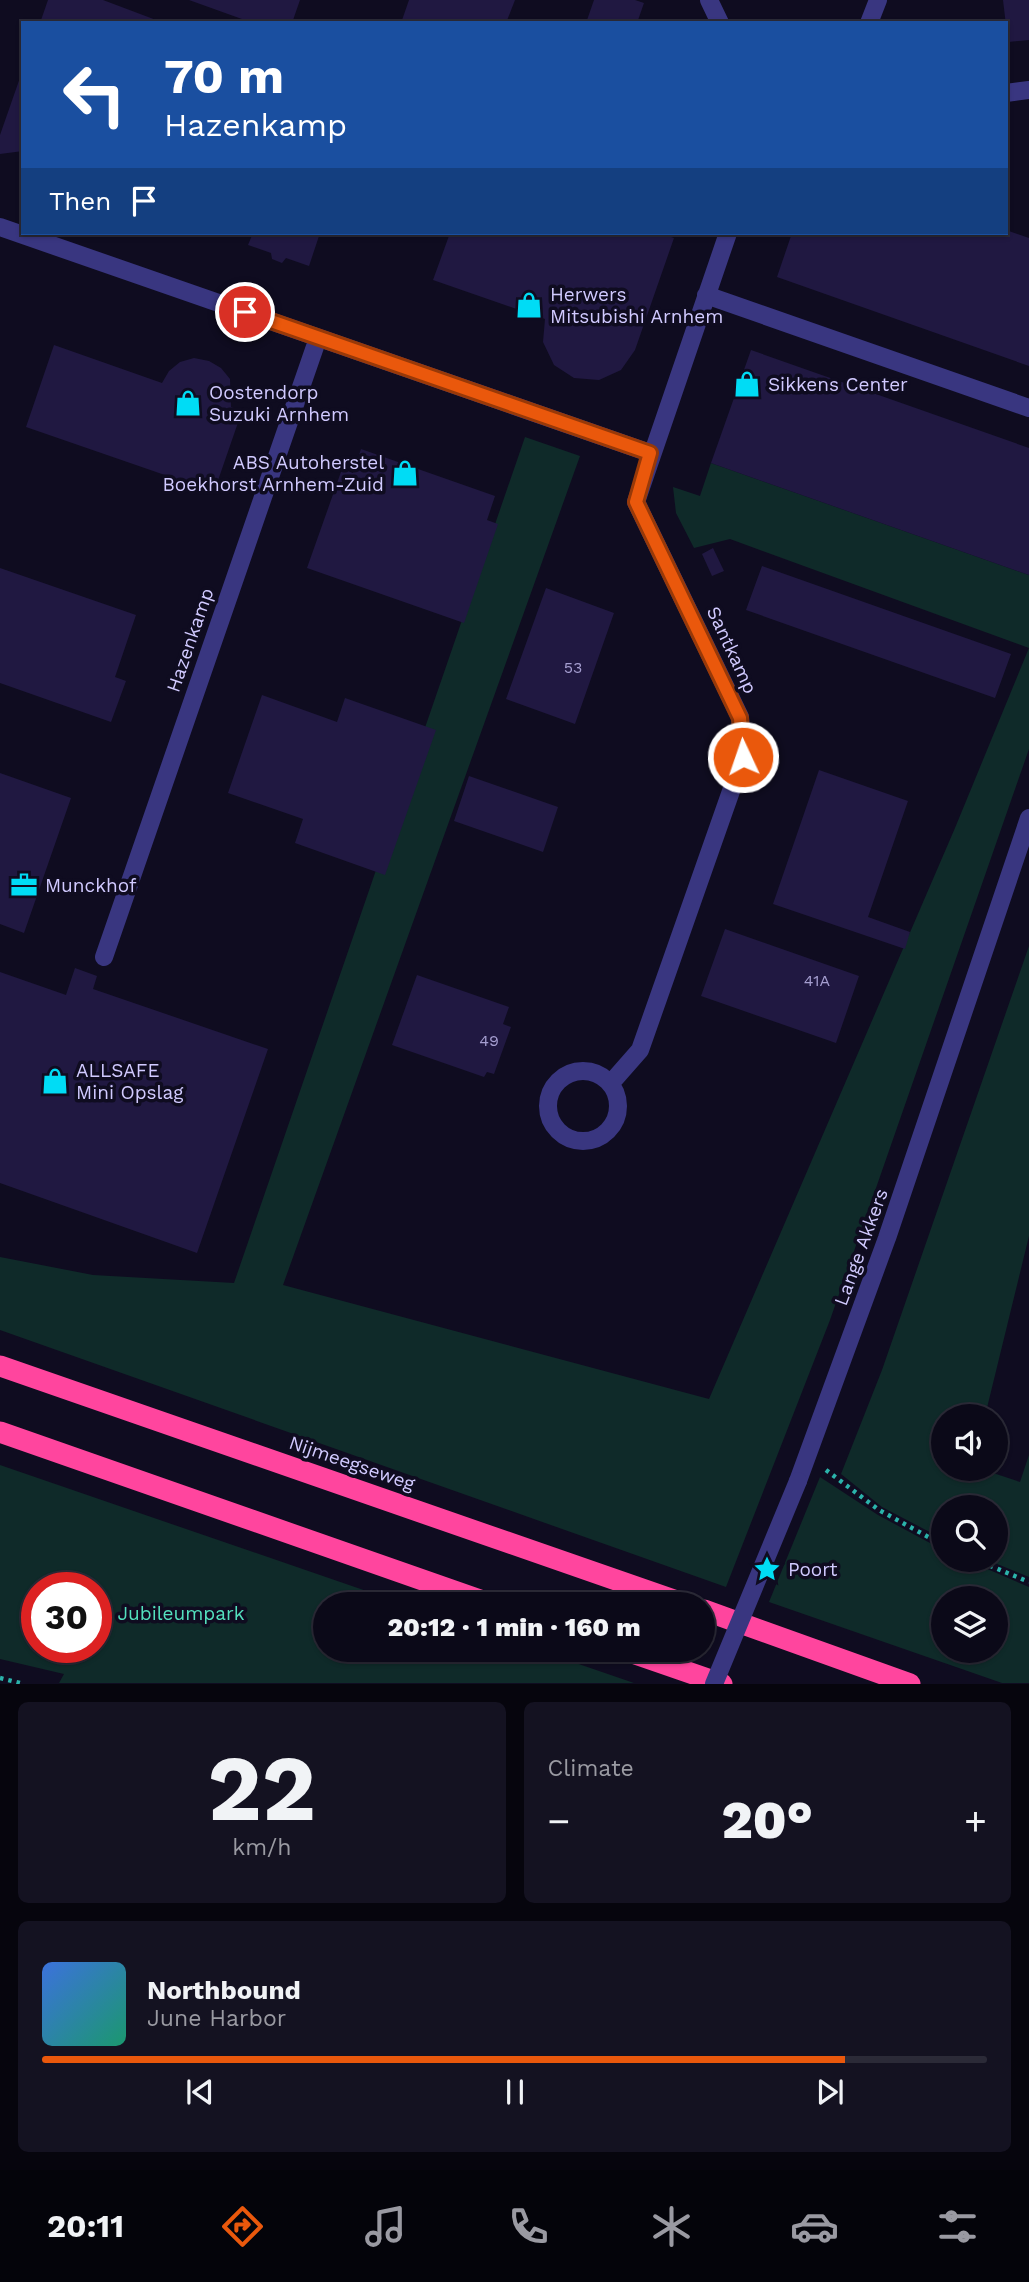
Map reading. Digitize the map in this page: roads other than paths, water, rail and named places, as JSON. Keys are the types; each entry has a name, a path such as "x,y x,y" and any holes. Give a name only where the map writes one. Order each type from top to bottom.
{"highway":[{"name":"Nijmeegseweg","path":"0,1366 651,1592"},
{"path":"0,1432 457,1592"},
{"path":"715,1614 910,1684"},
{"path":"659,1662 722,1684"}],"street":[{"path":"709,0 719,21"},
{"path":"870,21 878,0"},
{"path":"1008,93 1029,90"},
{"path":"0,227 21,234"},
{"path":"23,235 650,453"},
{"name":"Santkamp","path":"611,1083 640,1050 743,757 740,718 636,502 650,453 727,235"},
{"path":"706,295 1029,408"},
{"name":"Hazenkamp","path":"104,957 318,338"},
{"name":"Lange Akkers","path":"714,1684 798,1481 887,1238 1029,818"},
{"path":"583,1070 599,1073 611,1083 618,1097 618,1114 611,1128 599,1138 583,1142 568,1138 555,1128 548,1114 548,1098 555,1083 568,1073 583,1070"}],"place":[{"name":"Herwers Mitsubishi Arnhem","path":"529,305"},
{"name":"Sikkens Center","path":"747,384"},
{"name":"Oostendorp Suzuki Arnhem","path":"188,403"},
{"name":"ABS Autoherstel Boekhorst Arnhem-Zuid","path":"405,473"},
{"name":"Munckhof","path":"24,885"},
{"name":"ALLSAFE Mini Opslag","path":"55,1081"},
{"name":"Poort","path":"767,1569"}],"park label":[{"name":"Jubileumpark","path":"181,1613"}]}
